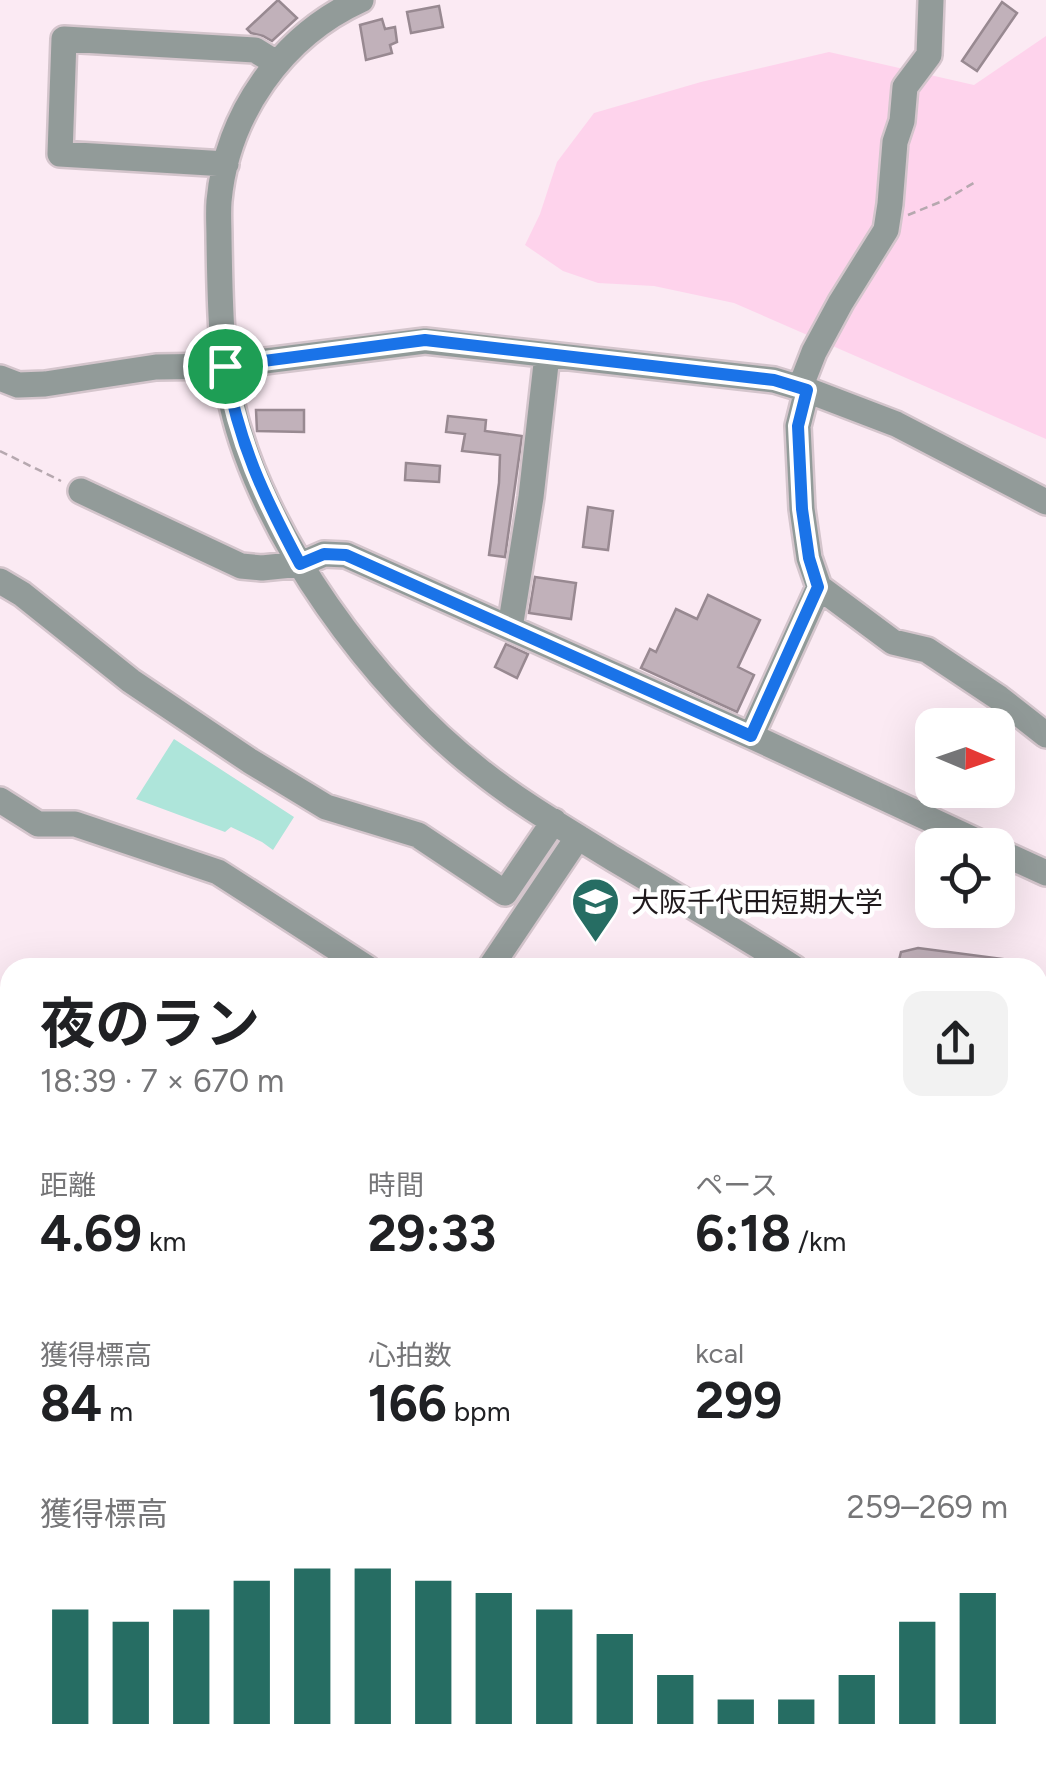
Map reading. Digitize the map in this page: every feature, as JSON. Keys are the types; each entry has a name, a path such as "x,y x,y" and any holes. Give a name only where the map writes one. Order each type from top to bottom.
{"street":[{"path":"320,0 355,3"},
{"path":"930,0 929,54 906,87 895,142 886,230 814,352 804,389 798,426 809,558 818,587 894,642 927,650 1042,727"},
{"path":"355,3 310,31 276,64 255,92 239,122 219,201 225,366 232,407 266,500 338,623 428,725 477,770 554,822 778,958"},
{"path":"226,164 60,154 64,38 256,50 276,64"},
{"path":"0,378 18,385 45,384 156,367 225,366 425,340 774,380 896,424 1046,502"},
{"path":"510,628 531,497 546,355"},
{"path":"81,491 241,566 262,568 300,564 324,554 346,555 949,828"},
{"path":"0,581 131,680 250,761 326,807 418,835 506,893 554,822"},
{"path":"751,736 818,587"},
{"path":"0,800 38,824 74,824 218,872 351,958"},
{"path":"497,958 578,837"},
{"path":"1015,859 1046,873"}],"path":[{"path":"886,230 913,212 945,200 977,181"},
{"path":"0,451 81,491"}],"shaded area":[{"path":"1046,36 1046,439 734,303 654,286 598,283 563,271 525,245 557,162 594,113 701,82 829,52 974,85"},
{"path":"174,739 294,817 273,850 231,827 225,832 136,799"}],"building":[{"path":"278,0 297,18 272,41 251,33 247,29"},
{"path":"1002,2 1017,13 977,71 962,61"},
{"path":"439,6 443,27 411,33 407,12"},
{"path":"382,19 385,29 395,27 397,42 390,45 392,53 366,60 360,25"},
{"path":"256,410 304,410 304,432 257,431"},
{"path":"448,416 486,420 485,431 522,436 505,557 489,555 500,455 462,451 465,434 446,432"},
{"path":"406,463 440,466 439,482 405,480"},
{"path":"588,507 613,511 608,550 583,547"},
{"path":"535,577 576,583 571,619 529,613"},
{"path":"708,595 760,620 738,667 754,675 737,712 641,668 650,649 656,652 676,609 697,619"},
{"path":"506,644 528,654 517,678 495,667"},
{"path":"918,948 995,958 900,958 901,952"}],"place":[{"name":"大阪千代田短期大学","path":"596,944"}],"route":[{"path":"425,340 774,380 807,390 798,426 802,509 818,587 751,736 346,555 324,554 300,564 266,500 246,450 232,407 225,366 425,340"}]}
